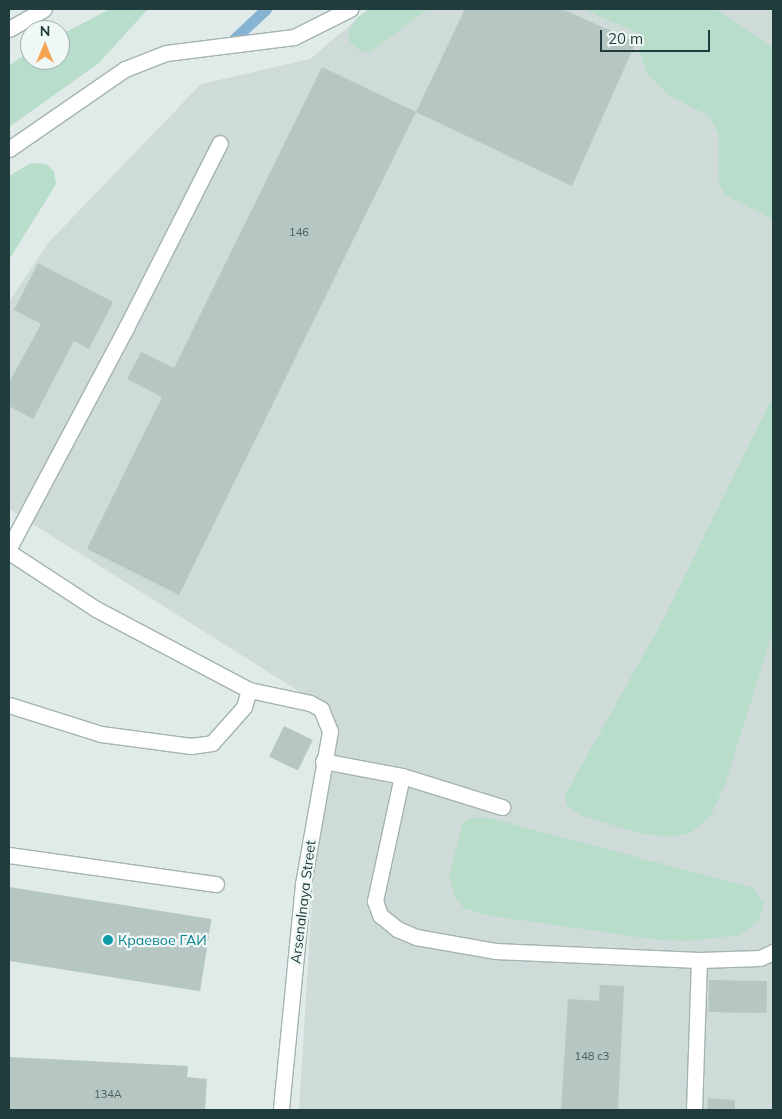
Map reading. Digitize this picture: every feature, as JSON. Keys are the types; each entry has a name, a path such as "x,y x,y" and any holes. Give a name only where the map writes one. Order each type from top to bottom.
{"street":[{"path":"9,29 44,9"},
{"path":"9,149 125,69 166,52 294,37 350,9"},
{"path":"9,548 220,143"},
{"path":"9,552 96,609 249,690 244,707 212,743 191,746 101,734 9,705"},
{"name":"Arsenalnaya Street","path":"249,690 310,703 321,709 330,730 302,884 281,1110"},
{"path":"323,761 402,776 502,807"},
{"path":"402,776 375,901 380,915 397,929 416,937 495,951 699,960 760,958 773,952"},
{"path":"9,855 216,884"},
{"path":"694,1110 699,960"}],"shaded area":[{"path":"369,9 773,9 773,1110 299,1110 324,707 9,509 9,302 48,243 201,84 310,59"}],"green space":[{"path":"110,9 148,9 99,63 9,127 9,65 20,58 20,70 70,70 70,30"},
{"path":"369,9 428,9 369,53 357,49 350,42 348,32 357,18"},
{"path":"583,9 715,9 773,48 773,219 725,195 719,182 719,135 709,116 668,95 648,75 640,54 640,34"},
{"path":"31,163 46,164 54,171 56,184 9,260 9,176"},
{"path":"773,396 773,632 725,784 711,815 691,833 672,837 642,834 581,815 566,805 565,795 663,620"},
{"path":"471,818 489,818 753,888 764,902 759,921 739,935 689,941 659,940 486,915 464,908 455,896 449,876 463,822"}],"building":[{"path":"465,9 562,9 636,42 572,186 416,112"},
{"path":"322,67 416,112 179,595 87,549 162,397 127,379 141,352 174,368"},
{"path":"38,263 113,302 89,349 74,341 33,419 9,406 9,383 41,324 14,310"},
{"path":"284,726 313,740 298,771 269,757"},
{"name":"Краевое ГАИ","path":"9,887 211,919 200,991 9,961"},
{"path":"709,980 767,981 766,1013 708,1012"},
{"path":"600,985 624,986 618,1110 561,1110 568,999 599,1001"},
{"path":"9,1057 188,1066 187,1077 207,1079 205,1110 9,1110"},
{"path":"708,1098 735,1100 735,1110 707,1110"}],"waterway":[{"path":"234,39 266,9"}],"place":[{"name":"Краевое ГАИ","path":"108,940"}]}
